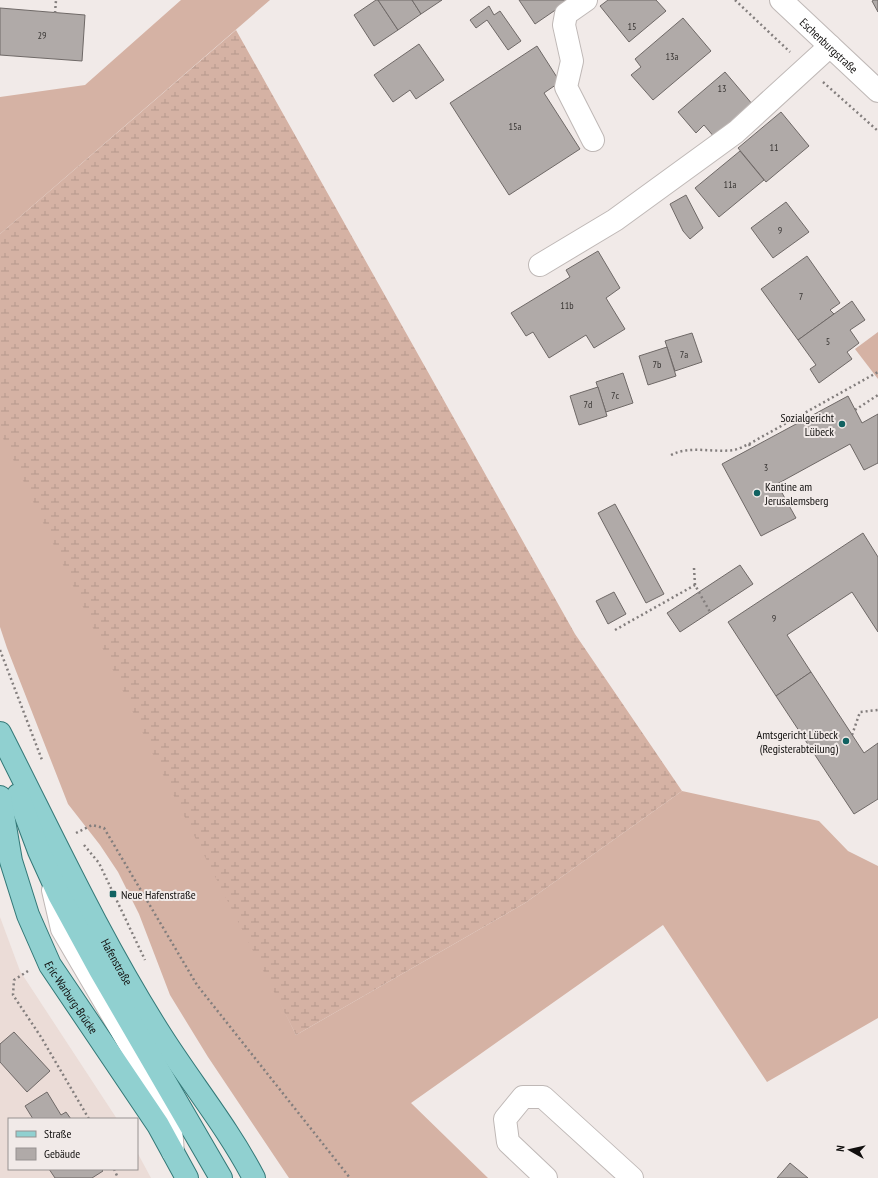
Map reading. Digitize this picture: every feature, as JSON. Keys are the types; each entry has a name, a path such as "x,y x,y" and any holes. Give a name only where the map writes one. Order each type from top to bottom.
{"main road":[{"name":"Hafenstraße","path":"0,733 104,938 162,1036 240,1151 254,1178"},
{"name":"Hafenstraße","path":"0,746 39,851 48,871 100,970 221,1178"},
{"name":"Eric-Warburg-Brücke","path":"0,797 11,860 28,915 50,966 158,1125 187,1178"}],"street":[{"path":"586,0 566,14 564,25 572,61 566,87 593,140"},
{"name":"Eschenburgstraße","path":"781,0 878,91"},
{"path":"540,265 615,220 731,137 830,46"},
{"path":"48,871 62,929 150,1079 170,1118 173,1152"},
{"path":"546,1178 508,1142 505,1120 523,1097 543,1097 632,1178"}],"path":[{"path":"55,13 56,0"},
{"path":"670,454 681,450 693,449 735,450 749,444 878,372"},
{"path":"855,410 878,395"},
{"path":"749,444 751,448"},
{"path":"694,568 695,585 710,612"},
{"path":"615,630 695,585"},
{"path":"0,650 44,768"},
{"path":"852,735 860,712 878,710"},
{"path":"74,834 92,825 104,828 197,985 350,1178"},
{"path":"71,828 74,834 99,863 147,965"},
{"path":"30,970 14,980 13,995 41,1037 88,1118"}],"shaded area":[{"path":"0,917 20,971 116,1118 8,1118 8,1170 138,1170 138,1154 151,1178 0,1178"}],"green space":[{"path":"181,0 270,0 0,234 0,97 85,85"},
{"path":"236,30 575,634 682,791 525,903 296,1035 157,763 0,432 0,234"},
{"path":"878,332 878,379 855,349"},
{"path":"0,429 296,1035 525,903 682,791 819,821 848,851 878,866 878,1018 767,1082 663,925 411,1103 488,1178 289,1178 208,1057 170,995 139,914 118,872 100,845 68,804 7,648 0,627"}],"building":[{"path":"378,0 398,30 374,46 354,15"},
{"path":"378,0 412,0 421,14 398,30"},
{"path":"412,0 442,0 421,14"},
{"path":"519,0 570,0 535,24"},
{"path":"608,0 656,0 666,11 629,42 600,6"},
{"path":"878,0 878,12 872,1"},
{"path":"489,6 494,15 500,11 521,41 508,50 487,20 476,28 470,20"},
{"path":"0,8 85,15 82,61 0,55"},
{"path":"683,18 711,51 653,100 631,75 641,67 635,59"},
{"path":"419,44 444,80 416,99 410,90 393,102 374,75"},
{"path":"537,46 560,82 544,93 580,149 509,195 450,103"},
{"path":"725,72 753,105 715,138 704,125 696,133 678,112"},
{"path":"781,112 809,146 766,182 738,148"},
{"path":"740,151 764,180 719,217 695,188"},
{"path":"686,195 703,228 690,239 683,231 670,204"},
{"path":"786,202 809,232 773,258 751,228"},
{"path":"598,251 620,288 606,298 625,329 594,348 586,335 549,358 533,332 526,336 511,313 570,277 566,270"},
{"path":"807,256 840,303 830,310 834,314 798,340 761,289"},
{"path":"852,301 865,320 850,330 859,343 847,352 852,359 819,383 810,369 816,365 798,340"},
{"path":"692,333 702,362 675,371 665,341"},
{"path":"667,347 676,376 648,385 639,356"},
{"path":"623,373 633,403 606,412 596,382"},
{"path":"598,387 607,416 579,425 570,396"},
{"path":"848,396 862,423 878,414 878,463 864,470 850,444 777,484 796,518 761,536 722,464"},
{"path":"615,504 664,594 646,603 598,513"},
{"path":"863,533 878,557 878,632 852,592 787,635 811,672 776,696 728,622"},
{"path":"740,565 753,584 680,632 667,613"},
{"path":"614,592 626,614 608,624 596,601"},
{"path":"811,672 864,753 878,743 878,799 854,814 776,696"},
{"path":"14,1032 50,1071 27,1092 0,1062 0,1044"},
{"path":"47,1092 61,1115 66,1112 70,1118 32,1118 25,1106"},
{"path":"790,1163 808,1178 777,1178"},
{"path":"50,1170 103,1171 92,1178 55,1178"}],"place":[{"name":"Sozialgericht Lübeck","path":"842,424"},
{"name":"Kantine am Jerusalemsberg","path":"757,493"},
{"name":"Amtsgericht Lübeck (Registerabteilung)","path":"846,741"},
{"name":"Neue Hafenstraße","path":"113,894"}]}
